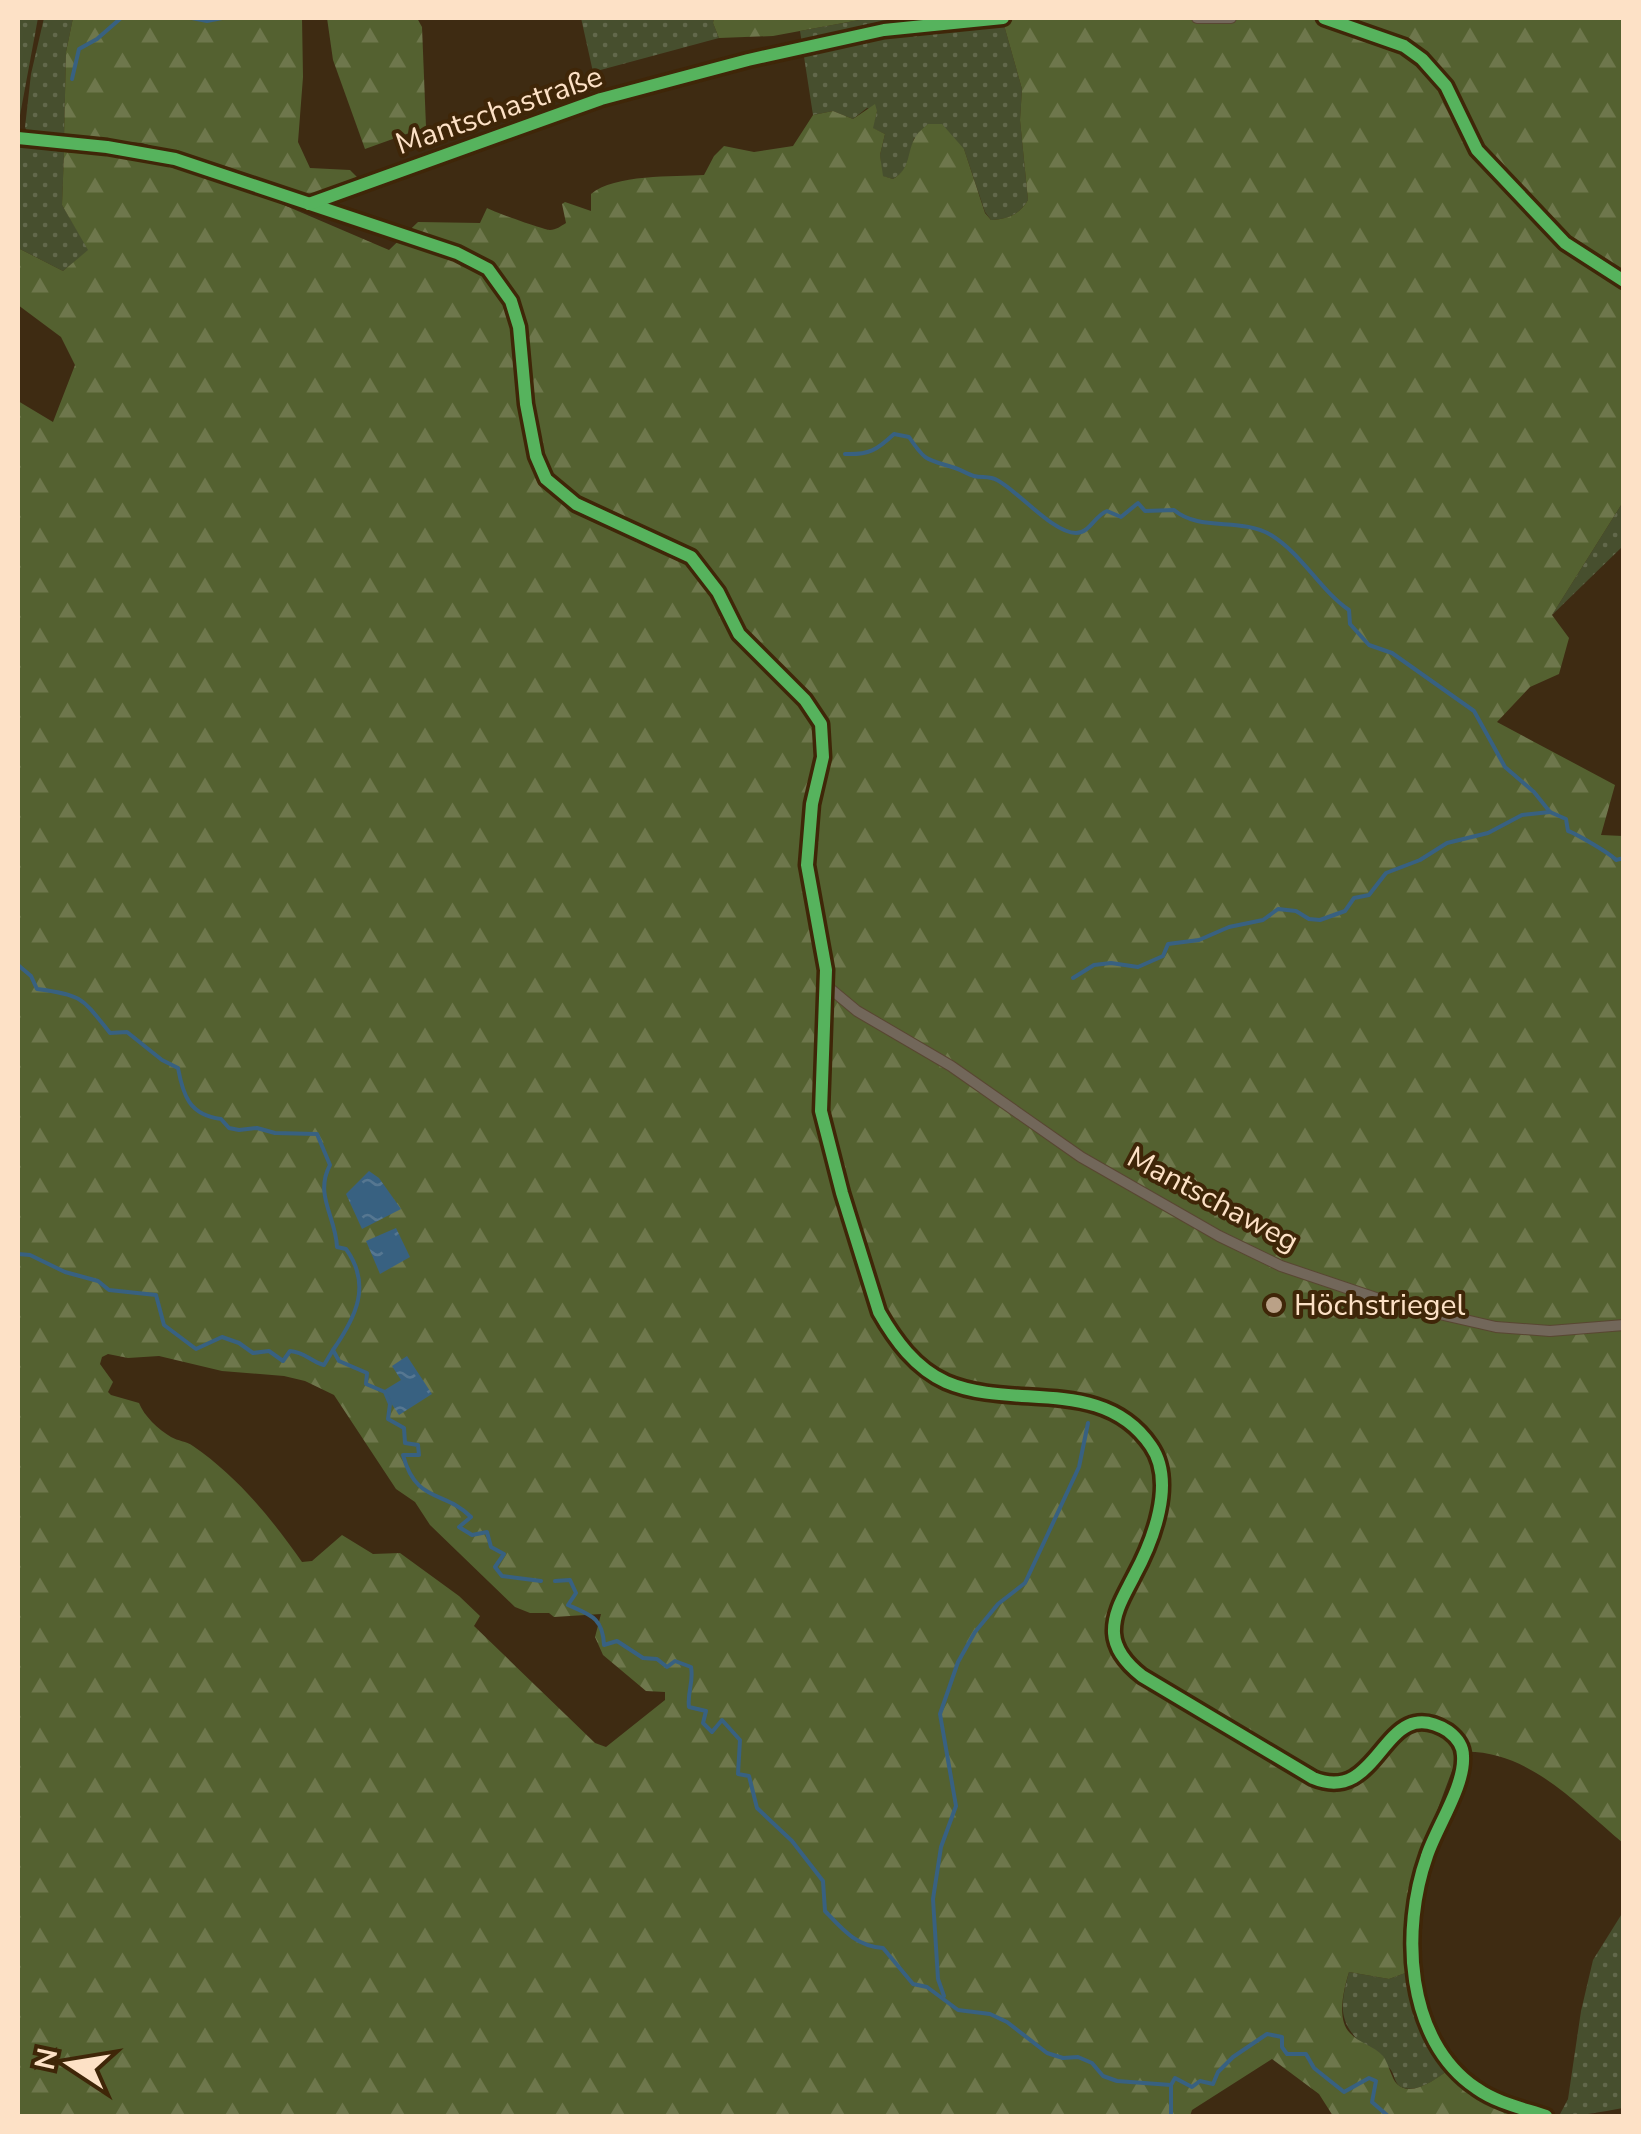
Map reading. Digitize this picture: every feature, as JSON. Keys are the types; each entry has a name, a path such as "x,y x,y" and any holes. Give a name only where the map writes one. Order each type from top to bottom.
{"street":[{"name":"Mantschastraße","path":"309,204 601,99 748,60 884,30 1003,18"},
{"path":"1197,18 1232,18"},
{"path":"1324,18 1404,46 1422,59 1446,86 1476,150 1565,243 1624,281"},
{"path":"18,138 107,147 175,160 457,254 496,276 516,314 526,404 536,456 546,479 576,504 691,557 718,592 748,646 815,713 821,724 824,744 807,840 807,865 827,986 821,1111 842,1194 879,1312 888,1328 910,1356 948,1382 975,1389 1078,1400 1127,1421 1149,1443 1160,1464 1158,1512 1141,1562 1119,1607 1114,1632 1126,1661 1142,1676 1314,1778 1332,1784 1359,1776 1404,1728 1432,1725 1454,1736 1462,1748 1462,1766 1427,1855 1416,1896 1414,1966 1421,2006 1437,2044 1461,2076 1485,2094 1546,2116"},
{"name":"Mantschaweg","path":"827,986 857,1011 950,1066 1082,1157 1219,1236 1280,1266 1392,1303 1496,1327 1550,1331 1624,1326"}],"green space":[{"path":"18,18 38,18 18,126"},
{"path":"44,18 73,18 66,52 64,138 27,132 25,127 31,74"},
{"path":"73,18 302,18 298,142 310,168 350,170 357,177 345,188 293,197 233,171 142,143 64,138 66,52"},
{"path":"327,18 417,18 422,27 426,127 365,149 333,60"},
{"path":"581,18 714,18 719,38 593,72"},
{"path":"714,18 870,18 773,36 719,38"},
{"path":"870,18 1002,18 1022,89 1020,120 1028,200 1017,213 991,220 964,149 914,138 906,167 893,179 882,176 880,155 885,134 872,128 877,111 867,108 853,119 833,111 813,115 800,31"},
{"path":"1002,18 1623,18 1623,502 1552,615 1569,638 1559,674 1530,687 1497,722 1615,785 1601,835 1623,836 1623,1843 1568,1795 1528,1768 1506,1758 1459,1752 1412,1878 1407,1917 1408,1972 1389,1979 1349,1972 1342,2004 1346,2027 1383,2056 1395,2081 1403,2088 1423,2086 1447,2071 1482,2097 1525,2116 1333,2116 1319,2094 1272,2059 1192,2110 1190,2116 18,2116 18,401 53,422 75,365 61,337 18,305 18,248 63,271 88,250 62,205 64,152 142,158 251,191 389,250 418,222 480,223 487,208 554,229 566,223 562,204 565,202 591,211 591,194 614,183 704,175 724,146 754,152 793,146 813,115 833,111 853,119 875,104 873,128 885,134 880,155 883,176 893,179 899,175 919,133 928,124 942,124 964,149 985,213 991,220 1012,215 1028,200 1020,120 1022,89","holes":["108,1354 128,1358 159,1356 222,1371 284,1376 334,1395 396,1489 415,1502 430,1525 515,1607 554,1617 601,1614 595,1637 603,1655 646,1691 665,1692 665,1700 606,1747 595,1743 474,1626 480,1616 400,1553 373,1554 342,1535 312,1561 302,1562 266,1514 225,1471 193,1446 161,1430 139,1403 108,1392 113,1382 100,1364 102,1357"]},
{"path":"18,146 64,152 62,205 89,250 63,271 18,248"},
{"path":"1623,502 1623,546 1552,615"},
{"path":"1623,1912 1623,2108 1559,2116 1568,2099 1593,1960"},
{"path":"1349,1972 1389,1979 1408,1972 1427,2038 1447,2071 1421,2086 1410,2089 1398,2085 1391,2070 1362,2045 1344,2019 1343,1999"}],"water":[{"path":"369,1171 379,1178 401,1209 362,1229 346,1194"},
{"path":"396,1228 410,1257 380,1274 366,1241"},
{"path":"407,1356 432,1394 399,1415 383,1391 401,1380 392,1366"}],"waterway":[{"path":"72,79 79,49 121,18"},
{"path":"136,18 144,18"},
{"path":"192,18 222,18"},
{"path":"845,454 872,450 894,434 909,437 927,458 974,476 997,480 1046,519 1076,533 1107,511 1121,517 1138,503 1145,511 1174,510 1196,521 1247,527 1271,535 1349,610 1350,624 1369,645 1392,653 1474,711 1505,767 1550,812 1566,819 1568,831 1616,860 1624,858"},
{"path":"1073,978 1094,965 1138,967 1163,956 1168,944 1199,940 1229,927 1263,920 1278,909 1320,920 1345,911 1354,898 1369,895 1386,873 1420,860 1447,843 1488,833 1522,815 1550,812"},
{"path":"18,965 31,976 37,989 73,996 110,1033 127,1032 178,1068 185,1095 201,1113 239,1130 317,1134 330,1165 324,1186 337,1247 346,1249 354,1262 359,1288 354,1313 333,1350 339,1361 367,1373 366,1384 385,1392 390,1404 388,1419 404,1428 405,1443 418,1445 419,1455 403,1455 415,1482 471,1517 459,1527 472,1535 487,1532 491,1547 504,1554 495,1567 502,1576 541,1581"},
{"path":"18,1254 98,1281 109,1290 156,1295 164,1325 196,1349 222,1337 253,1353 269,1351 283,1361 290,1351 324,1365 333,1350"},
{"path":"944,1996 938,1979 933,1899 941,1847 956,1806 940,1714 958,1662 975,1632 998,1604 1025,1583 1079,1467 1088,1423"},
{"path":"555,1581 570,1580 576,1593 568,1605 598,1623 604,1645 617,1641 643,1658 657,1659 667,1667 675,1661 691,1667 689,1707 706,1711 703,1723 712,1732 722,1720 740,1740 738,1774 749,1776 757,1808 792,1841 823,1881 825,1911 851,1936 883,1948 913,1984 927,1987 958,2010 990,2014 1007,2022 1047,2053 1078,2057 1092,2063 1103,2076 1117,2081 1171,2085"},
{"path":"1171,2116 1171,2085 1175,2078 1192,2087 1200,2081 1213,2084 1218,2072 1233,2057 1267,2034 1282,2037 1287,2054 1306,2054 1314,2068 1344,2092 1369,2078 1376,2081 1372,2102 1388,2116"},
{"path":"1436,2116 1441,2116"}],"cycle path":[{"path":"309,204 601,99 748,60 884,30 1003,18"},
{"path":"1324,18 1404,46 1422,59 1446,86 1477,150 1565,243 1624,281"},
{"path":"18,138 175,159 457,253 488,269 511,301 519,327 526,404 536,456 546,479 576,504 691,557 718,592 739,634 805,700 821,724 823,757 812,804 807,865 826,970 821,1111 879,1312 907,1352 946,1382 972,1390 1083,1402 1108,1410 1131,1424 1151,1446 1162,1477 1159,1511 1114,1625 1120,1652 1142,1676 1313,1778 1336,1783 1354,1777 1409,1725 1426,1722 1448,1731 1456,1739 1462,1749 1462,1768 1427,1856 1414,1916 1412,1949 1422,2013 1452,2067 1476,2088 1546,2116"}],"place":[{"name":"Höchstriegel","path":"1274,1305"}]}
